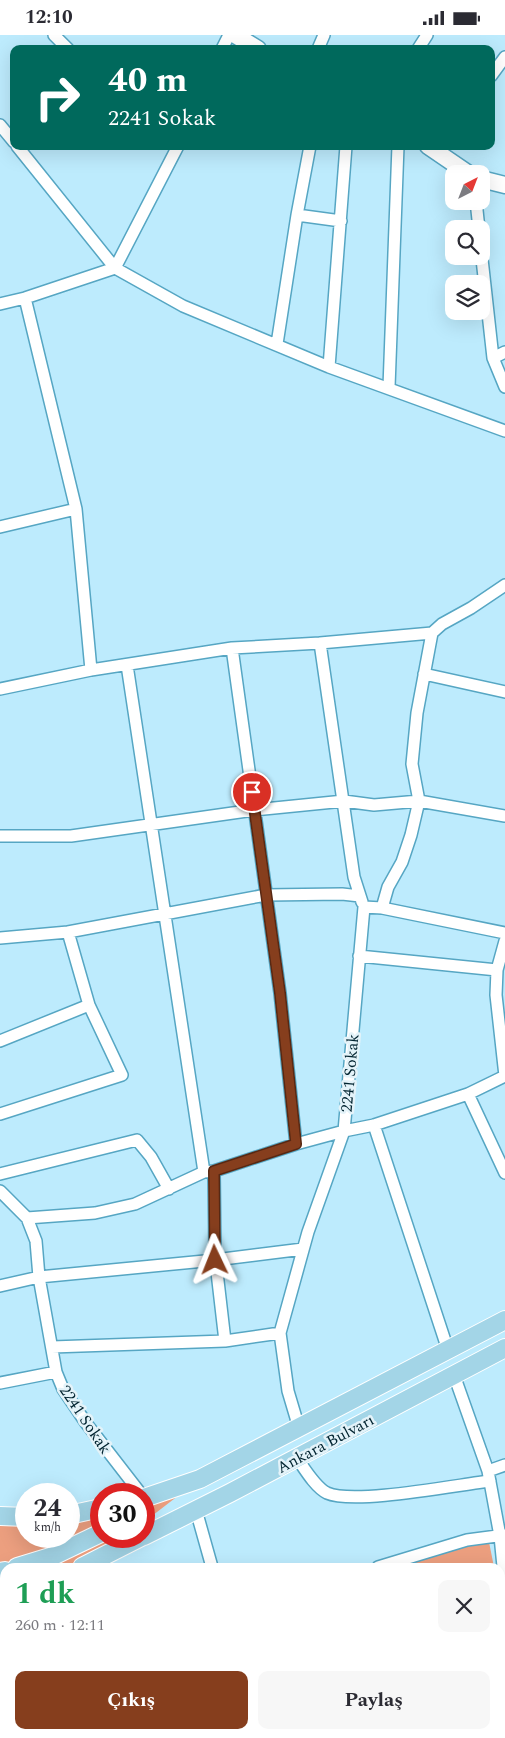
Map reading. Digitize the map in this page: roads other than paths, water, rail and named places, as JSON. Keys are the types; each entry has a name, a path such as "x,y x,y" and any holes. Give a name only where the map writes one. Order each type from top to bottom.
{"main road":[{"name":"Ankara Bulvarı","path":"155,1504 505,1320"},
{"name":"Ankara Bulvarı","path":"155,1530 505,1349"},
{"name":"Ankara Bulvarı","path":"155,1494 200,1479"},
{"path":"0,1516 15,1517"},
{"path":"32,1563 90,1538"},
{"name":"Ankara Bulvarı","path":"107,1560 126,1548"}],"street":[{"path":"54,35 64,45"},
{"path":"235,35 251,45"},
{"path":"497,73 505,57"},
{"path":"0,125 10,137"},
{"path":"20,150 115,268 183,306 330,367 505,431"},
{"path":"0,304 25,298 115,268 173,150"},
{"path":"277,344 309,150"},
{"path":"330,367 346,150"},
{"path":"389,387 398,150"},
{"path":"438,150 458,165"},
{"path":"490,181 505,185"},
{"path":"297,215 341,221"},
{"path":"483,265 493,358 505,387"},
{"path":"25,298 76,509 91,670"},
{"path":"493,358 505,352"},
{"path":"0,527 76,509"},
{"path":"382,908 388,887 402,862 419,801 412,764 417,713 432,633 442,623 471,608 505,585"},
{"path":"0,689 91,670 232,648 320,643 432,633"},
{"path":"320,643 354,877 362,901"},
{"path":"232,648 280,993 296,1144"},
{"path":"127,665 151,825 209,1171 215,1260 225,1341"},
{"path":"424,674 505,692"},
{"path":"0,836 71,836 254,810 344,801 374,805 419,801 505,816"},
{"path":"0,938 68,931 266,895 342,894 382,908 505,933"},
{"name":"2241 Sokak","path":"27,1218 95,1213 135,1204 209,1171 344,1131 362,901"},
{"path":"0,1114 122,1075 89,1005 68,931"},
{"path":"299,1428 288,1391 280,1333 303,1249 344,1131 374,1125 468,1094 505,1076 496,995 497,970 505,941"},
{"path":"359,955 497,970"},
{"path":"0,1041 89,1005"},
{"path":"468,1094 505,1173"},
{"path":"374,1125 448,1350"},
{"path":"0,1174 137,1139 151,1157 169,1189"},
{"name":"2241 Sokak","path":"0,1191 27,1218 36,1241 39,1277 56,1372 63,1389 86,1423 132,1483"},
{"path":"0,1286 39,1277 215,1260 303,1249"},
{"path":"52,1347 225,1341 280,1333"},
{"path":"0,1383 56,1372"},
{"path":"454,1375 489,1476 503,1536 504,1563"},
{"path":"297,1458 310,1477 326,1492 346,1497 387,1494 489,1476 505,1465"},
{"path":"196,1510 211,1563"},
{"path":"391,1563 467,1540 503,1536"}]}
